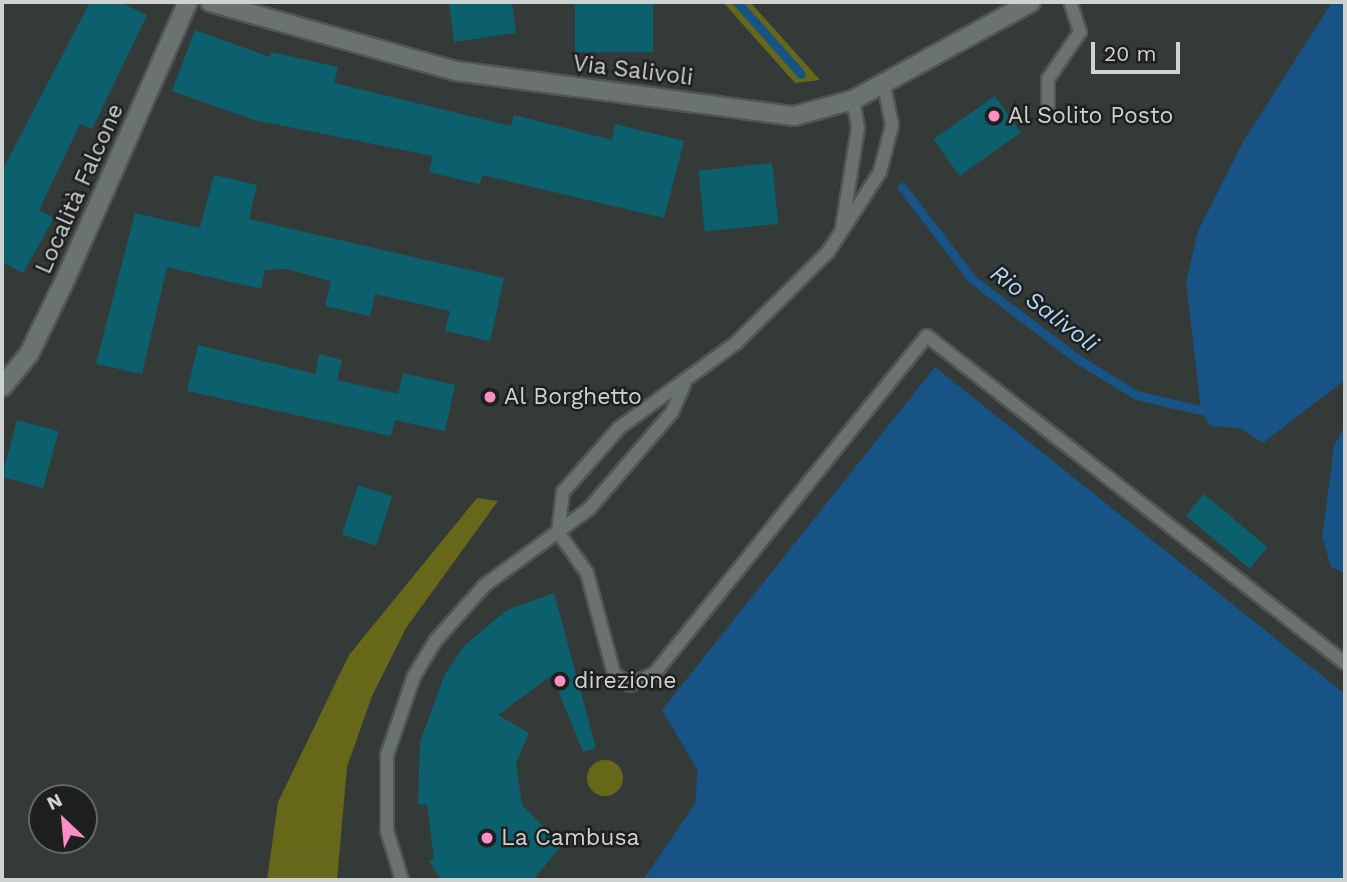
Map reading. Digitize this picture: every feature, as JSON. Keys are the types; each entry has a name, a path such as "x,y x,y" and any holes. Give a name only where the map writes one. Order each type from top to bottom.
{"street":[{"name":"Località Falcone","path":"2,387 29,354 66,278 188,2"},
{"name":"Via Salivoli","path":"210,2 420,63 498,78 794,116 853,100 884,85 1024,3"}],"lane":[{"path":"1048,105 1048,79 1080,32 1070,2"},
{"path":"884,85 892,125 880,172 841,231 767,316 684,385 639,411 563,492 558,532 587,573 614,674 630,685 654,674 927,336 1345,663"},
{"path":"841,231 858,128 853,100"},
{"path":"402,880 387,831 385,795 399,711 436,640 466,606 526,550 558,532 589,509 672,412 684,385"}],"shaded area":[{"path":"723,2 750,2 820,80 795,83"},
{"path":"477,498 498,501 406,628 372,696 347,767 337,880 267,880 278,802 349,655"},
{"path":"605,760 617,766 623,778 617,790 605,796 593,790 587,778 593,766"}],"water":[{"path":"1332,2 1345,2 1345,380 1263,443 1240,428 1210,426 1201,410 1186,282 1198,231 1243,142"},
{"path":"935,367 1345,694 1345,880 643,880 696,802 697,769 662,710"},
{"path":"1345,426 1345,573 1331,567 1322,537 1334,445"}],"pier":[{"path":"1345,423 1334,445 1322,537 1331,567 1345,576 1328,569 1318,537 1330,444"}],"building":[{"path":"90,2 120,2 147,15 92,129 80,124 39,210 54,218 23,273 2,262 2,171"},
{"path":"449,2 512,2 516,33 454,42"},
{"path":"575,2 653,2 653,52 575,52"},
{"path":"195,30 270,57 271,52 338,67 334,83 511,126 514,115 612,140 615,124 684,141 664,218 482,175 480,184 429,172 433,156 254,120 172,91"},
{"path":"995,96 1021,133 959,176 934,139"},
{"path":"772,163 778,224 705,231 698,171"},
{"path":"214,175 257,185 249,219 504,278 490,341 445,331 450,311 375,294 370,316 325,306 331,281 286,269 265,270 261,289 167,267 142,374 96,364 135,213 200,228"},
{"path":"198,345 315,374 319,354 342,360 337,380 398,394 403,373 455,385 445,431 395,420 391,436 187,391"},
{"path":"17,420 59,431 43,488 2,477"},
{"path":"358,485 392,496 376,546 342,534"},
{"path":"1204,494 1268,547 1250,569 1186,515"},
{"path":"554,593 596,748 583,752 552,675 498,715 529,733 516,763 522,805 562,845 533,880 441,880 429,861 434,858 427,804 418,805 420,742 445,674 465,645 507,610"}],"waterway":[{"name":"Rio Salivoli","path":"737,2 801,74"},
{"name":"Rio Salivoli","path":"902,187 972,279 1076,358 1136,395 1201,410"}],"place":[{"name":"Al Solito Posto","path":"994,116"},
{"name":"Al Borghetto","path":"490,397"},
{"name":"direzione","path":"560,681"},
{"name":"La Cambusa","path":"487,838"}]}
